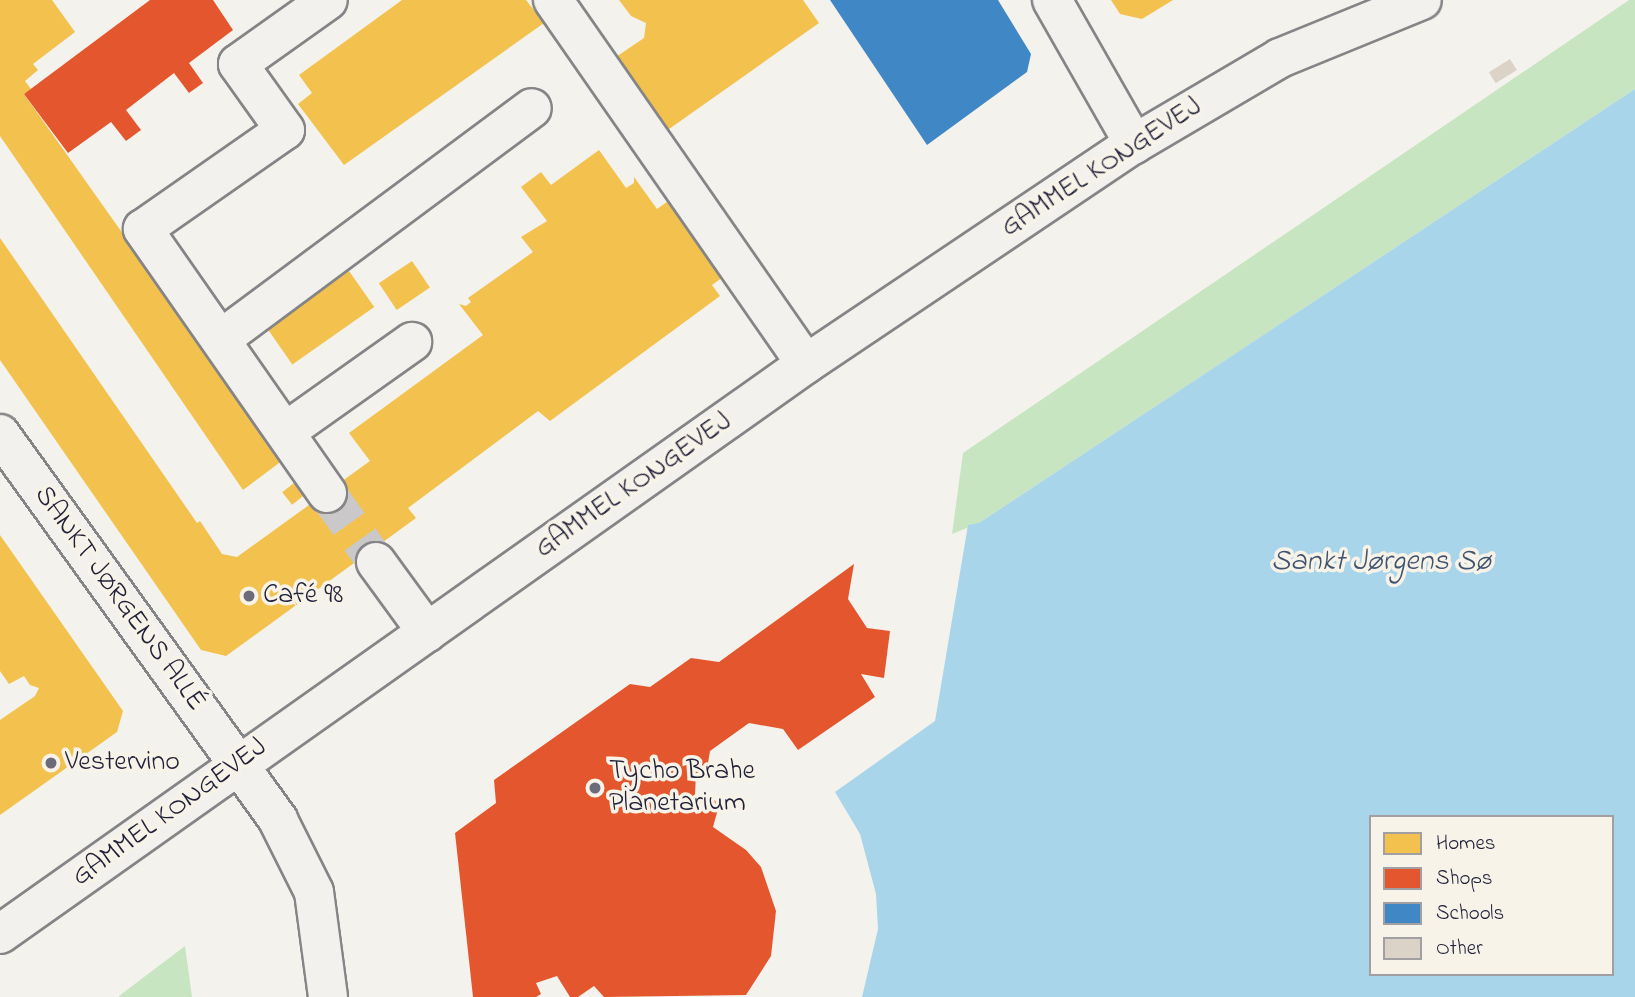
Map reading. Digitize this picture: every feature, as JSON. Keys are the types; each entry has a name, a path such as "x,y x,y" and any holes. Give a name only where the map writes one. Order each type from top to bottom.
{"street":[{"path":"327,493 144,229 285,130 238,64 328,0"},
{"path":"553,0 806,364"},
{"path":"1052,0 1133,144"},
{"name":"GAMMEL KONGEVEJ","path":"0,934 806,364 1133,144 1280,58 1356,0"},
{"name":"GAMMEL KONGEVEJ","path":"1280,58 1422,0"},
{"path":"221,339 532,108"},
{"path":"285,432 412,342"},
{"name":"SANKT JØRGENS ALLÉ","path":"0,434 278,820 314,892 328,997"},
{"path":"376,562 427,632"}],"green space":[{"path":"1629,0 1635,0 1635,89 979,523 952,534 963,453"},
{"path":"185,946 192,997 119,997 119,996"}],"water":[{"name":"Sankt Jørgens Sø","path":"1635,89 1635,997 862,997 878,929 876,894 860,834 835,792 935,721 968,525 979,523"}],"building: Homes":[{"path":"0,0 52,0 75,32 33,64 38,70 25,81 31,89 24,94 283,460 243,490 0,136"},
{"path":"402,0 526,0 544,23 344,165 298,104 312,93 299,75"},
{"path":"619,0 803,0 819,23 662,134 610,61 644,38 646,23 631,16"},
{"path":"1111,0 1173,0 1142,19 1120,14"},
{"path":"599,150 626,188 634,183 634,177 657,209 674,197 730,272 712,285 720,296 550,421 538,411 408,508 416,518 226,656 201,650 0,360 0,238 197,523 200,521 222,554 237,557 370,461 349,433 483,335 459,304 466,306 471,302 468,298 533,252 521,237 547,221 521,187 541,172 551,185"},
{"path":"412,261 430,288 397,310 379,283"},
{"path":"349,271 374,307 292,364 267,328"},
{"path":"294,483 304,496 292,505 282,492"},
{"path":"0,535 123,711 117,732 0,815 0,720 35,696 39,688 30,685 24,676 9,684 0,671"}],"building: Shops":[{"path":"150,0 213,0 233,30 189,63 203,83 189,93 174,73 126,110 141,130 126,141 111,122 68,153 24,94"},
{"name":"Tycho Brahe Planetarium","path":"854,564 848,599 867,628 890,631 884,678 861,674 875,697 798,750 783,729 749,723 710,751 706,775 696,773 695,795 720,802 713,827 746,850 761,867 776,911 771,956 746,995 604,997 594,986 578,997 570,997 557,976 536,983 541,994 536,997 473,997 455,833 496,803 494,780 630,684 650,687 691,658 719,662"}],"building: Schools":[{"path":"830,0 998,0 1031,54 1027,72 927,145"}],"building: Other":[{"path":"1510,59 1517,70 1496,83 1489,72"}],"tunnel":[{"path":"327,493 376,562"}],"place":[{"name":"Café 98","path":"249,596"},
{"name":"Vestervino","path":"51,763"},
{"name":"Tycho Brahe Planetarium","path":"595,788"}]}
